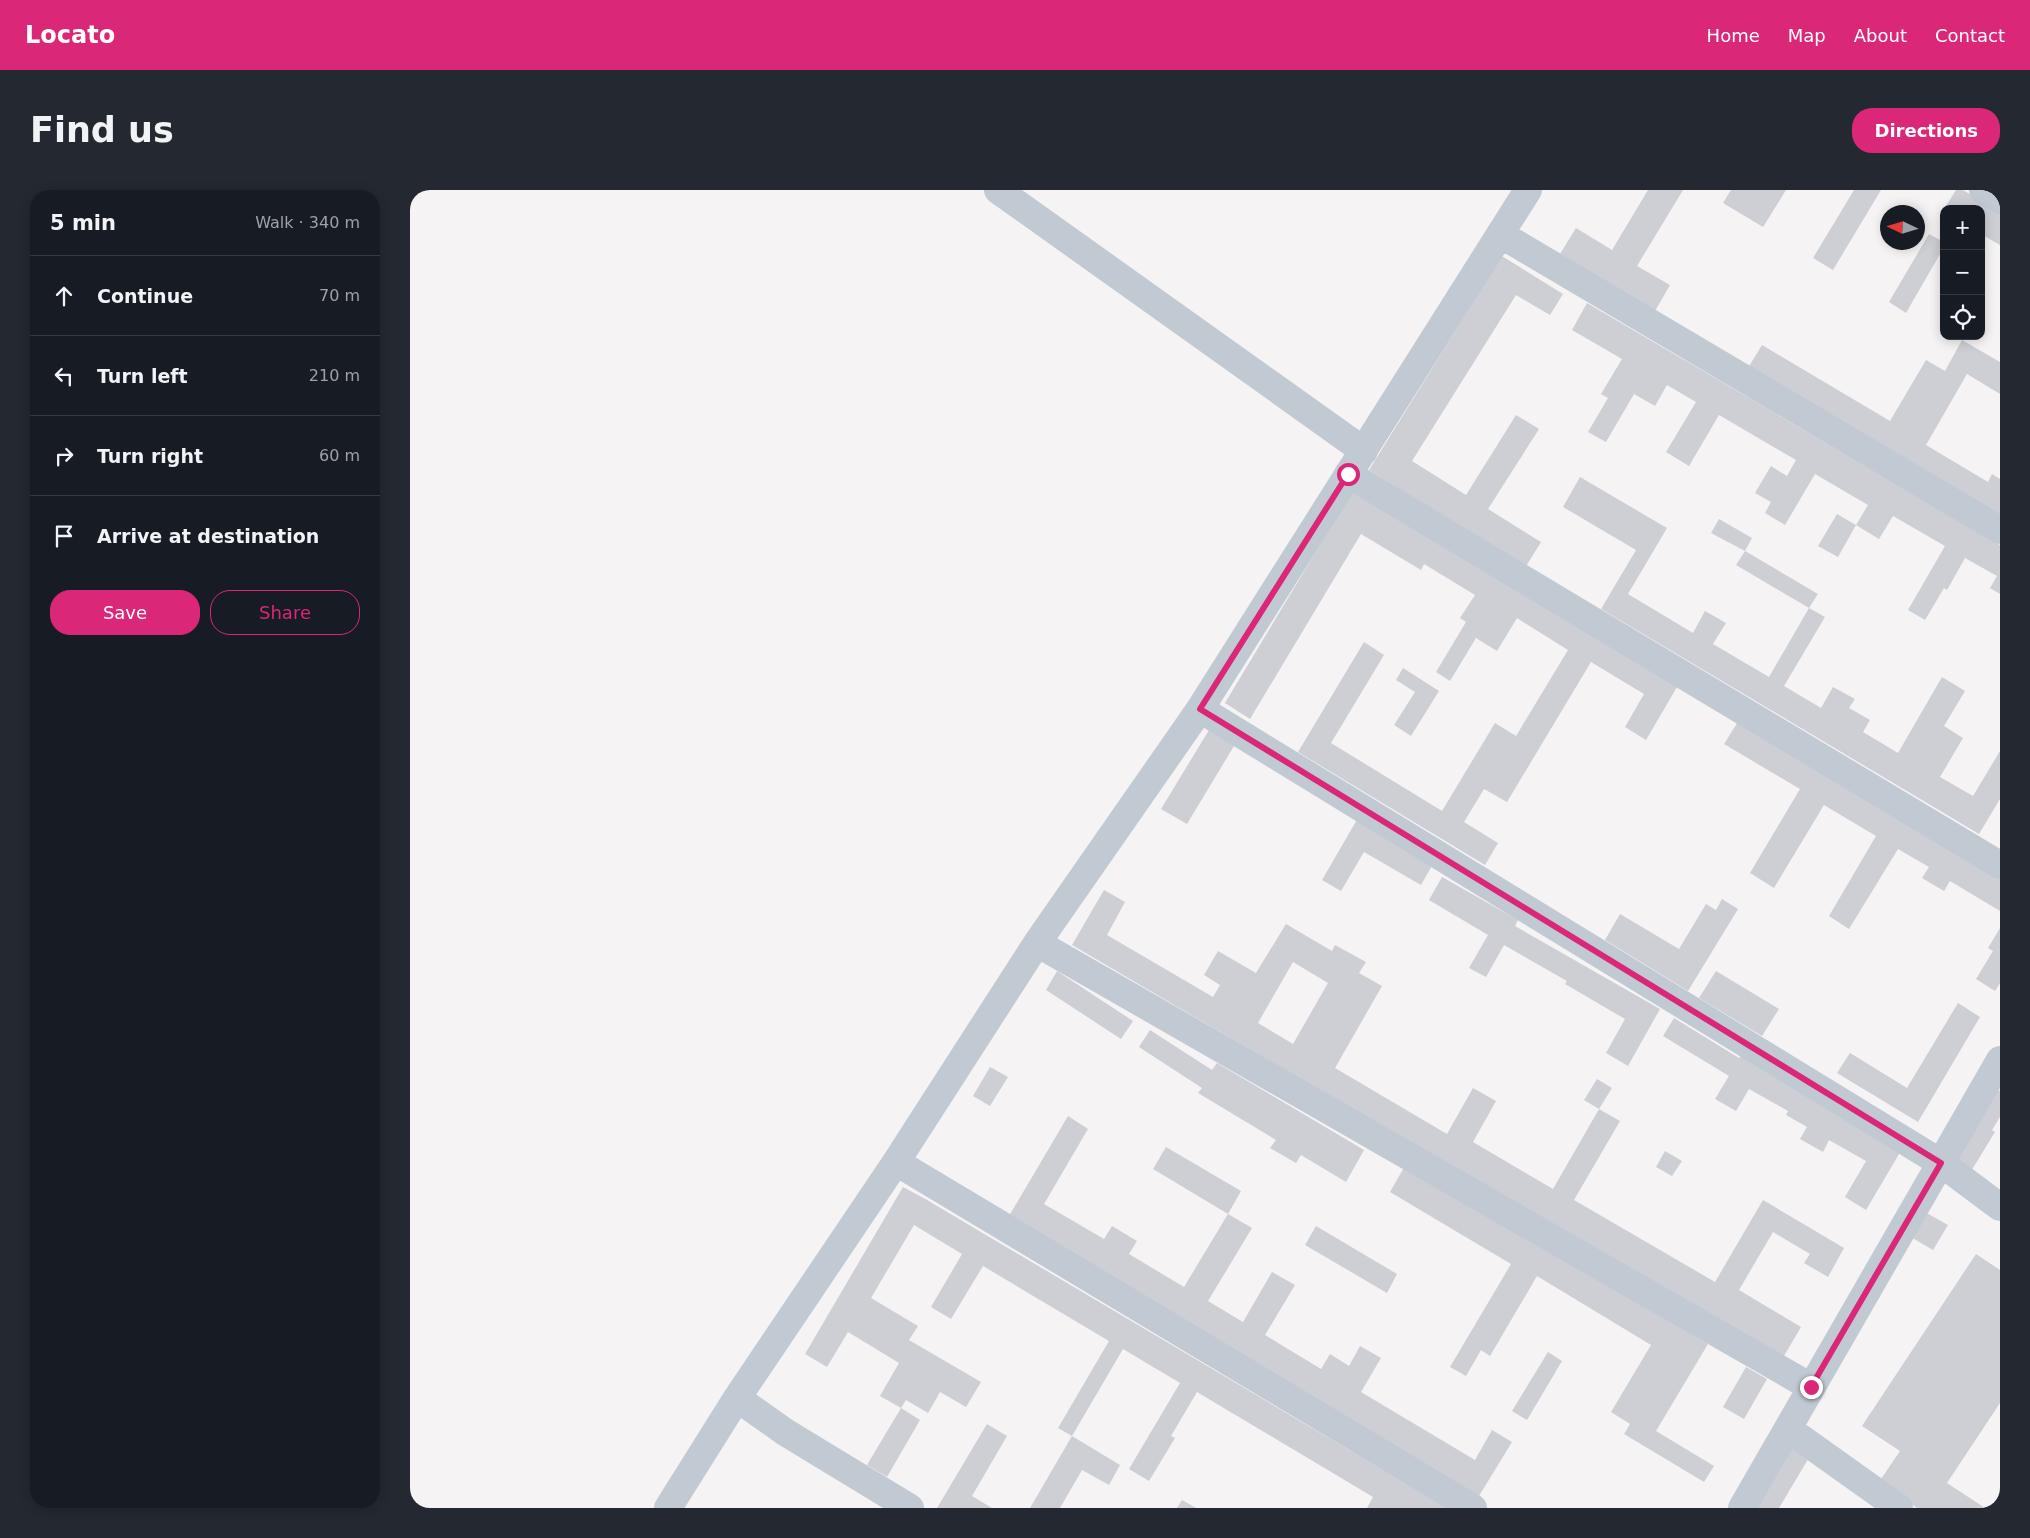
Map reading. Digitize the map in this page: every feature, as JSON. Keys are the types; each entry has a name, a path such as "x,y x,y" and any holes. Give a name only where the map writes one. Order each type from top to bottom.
{"street":[{"path":"998,190 1364,451"},
{"path":"668,1508 737,1398 896,1162 1037,943 1200,709 1528,190"},
{"path":"1983,190 2000,200"},
{"path":"1500,234 2000,530"},
{"path":"1348,474 2000,865"},
{"path":"1200,709 1941,1163 2000,1207"},
{"path":"1037,943 1811,1387"},
{"path":"1742,1508 2000,1060"},
{"path":"896,1162 1473,1508"},
{"path":"737,1398 785,1432 910,1508"},
{"path":"1788,1428 1899,1508"}],"building":[{"path":"1648,190 1683,190 1637,266 1670,285 1655,311 1560,254 1576,228 1612,250"},
{"path":"1731,190 1786,190 1763,227 1723,203"},
{"path":"1854,190 1881,190 1833,270 1813,258"},
{"path":"1956,190 1963,190 2000,213 2000,245 1985,236 1985,205 1947,205"},
{"path":"1929,234 1940,240 1940,254 1906,313 1889,302 1920,250 1925,250 1925,241"},
{"path":"1502,256 1563,294 1550,315 1516,295 1412,461 1466,495 1516,415 1539,429 1488,509 1541,542 1525,568 1369,470"},
{"path":"1587,303 2000,545 2000,594 1990,588 1997,576 1965,558 1947,590 1944,588 1925,620 1908,610 1945,546 1893,516 1879,539 1856,525 1868,505 1815,474 1785,525 1765,513 1771,502 1755,493 1771,466 1787,476 1796,460 1719,415 1689,466 1666,452 1696,402 1667,385 1655,406 1634,394 1606,442 1588,432 1608,398 1601,394 1622,359 1572,330"},
{"path":"1962,340 2000,362 2000,394 1967,374 1926,445 1988,482 1992,474 2000,479 2000,517 1748,368 1762,345 1890,421 1926,360 1945,371"},
{"path":"1580,477 1667,528 1628,594 1693,633 1705,611 1726,623 1713,644 1769,677 1809,608 1825,617 1784,686 1821,708 1833,687 1855,699 1849,708 1870,720 1863,732 1898,753 1942,677 1965,691 1944,726 1963,738 1940,777 1973,796 2000,751 2000,799 1979,834 1601,609 1636,550 1563,507"},
{"path":"1353,490 1677,687 1646,740 1625,727 1644,694 1591,662 1507,802 1484,789 1464,822 1498,843 1485,865 1298,752 1364,642 1384,655 1331,743 1442,811 1495,723 1516,736 1568,650 1517,618 1497,651 1476,638 1450,681 1436,672 1466,622 1460,618 1475,595 1424,564 1421,570 1361,534 1250,719 1225,703"},
{"path":"1837,514 1856,525 1838,557 1818,546"},
{"path":"1719,519 1752,538 1745,551 1711,533"},
{"path":"1745,551 1818,594 1809,608 1736,565"},
{"path":"1403,668 1439,691 1411,736 1394,725 1415,692 1396,680"},
{"path":"1739,720 2000,879 2000,911 1950,881 1944,891 1922,878 1929,867 1898,849 1849,929 1829,916 1876,836 1824,805 1774,888 1750,873 1800,789 1724,744"},
{"path":"1209,730 1234,746 1187,824 1161,809"},
{"path":"1358,818 1434,862 1421,885 1364,852 1341,891 1322,880"},
{"path":"1442,877 1518,920 1515,926 1660,1009 1628,1066 1606,1053 1625,1019 1565,984 1567,981 1504,945 1486,977 1469,968 1488,935 1429,900"},
{"path":"1104,890 1125,902 1107,935 1213,997 1220,985 1204,975 1218,951 1256,973 1286,924 1332,951 1335,945 1366,962 1359,973 1382,986 1335,1068 1447,1134 1473,1088 1496,1101 1473,1142 1553,1189 1599,1109 1620,1121 1574,1200 1715,1282 1763,1200 1844,1248 1828,1277 1804,1263 1810,1254 1773,1232 1739,1290 1801,1327 1781,1361 1072,945","holes":["1293,962 1328,983 1293,1044 1258,1023"]},
{"path":"1722,899 1738,909 1688,991 1605,940 1620,914 1679,949 1706,904 1716,910"},
{"path":"2000,928 2000,983 1995,991 1976,979 1993,951 1988,948"},
{"path":"1057,971 1133,1021 1121,1039 1046,990"},
{"path":"1716,971 1779,1009 1762,1036 1699,998"},
{"path":"1958,1003 1980,1017 1918,1122 1837,1073 1850,1053 1907,1088"},
{"path":"1674,1018 1739,1058 1741,1055 1902,1149 1866,1210 1845,1197 1866,1161 1829,1140 1823,1152 1800,1139 1807,1127 1786,1115 1788,1111 1749,1089 1736,1111 1715,1099 1729,1076 1663,1036"},
{"path":"1150,1030 1212,1070 1217,1063 1364,1150 1346,1182 1301,1155 1296,1163 1270,1148 1276,1140 1198,1093 1202,1088 1139,1047"},
{"path":"990,1067 1008,1077 990,1106 973,1096"},
{"path":"1597,1079 1612,1088 1599,1109 1584,1100"},
{"path":"1994,1087 2000,1091 2000,1117 1992,1130 1995,1132 1970,1173 1950,1160"},
{"path":"1068,1116 1088,1129 1044,1204 1104,1239 1112,1226 1137,1241 1129,1254 1184,1287 1228,1214 1252,1228 1208,1301 1243,1322 1272,1272 1295,1285 1265,1335 1321,1369 1330,1354 1349,1366 1360,1346 1381,1358 1361,1392 1475,1460 1492,1430 1512,1442 1479,1496 1009,1216"},
{"path":"1166,1147 1241,1191 1228,1214 1153,1169"},
{"path":"1665,1151 1682,1161 1672,1176 1656,1167"},
{"path":"1406,1164 1708,1344 1656,1431 1714,1466 1704,1482 1624,1434 1630,1424 1611,1412 1651,1345 1537,1276 1490,1356 1481,1350 1466,1376 1450,1367 1511,1264 1390,1192"},
{"path":"903,1187 1447,1508 1367,1508 1373,1497 1197,1392 1171,1436 1175,1438 1149,1481 1129,1469 1180,1383 1123,1349 1072,1436 1058,1428 1109,1341 983,1266 951,1319 931,1307 962,1254 914,1225 871,1298 918,1326 909,1340 981,1382 966,1407 940,1392 928,1413 906,1400 901,1408 880,1396 899,1363 848,1332 827,1367 805,1354"},
{"path":"1923,1211 1948,1225 1933,1250 1909,1236"},
{"path":"1316,1226 1397,1274 1387,1293 1305,1245"},
{"path":"1976,1254 2000,1270 2000,1403 1947,1483 1985,1508 1917,1508 1879,1482 1900,1451 1862,1426"},
{"path":"1548,1352 1562,1361 1527,1420 1512,1411"},
{"path":"1746,1367 1767,1379 1744,1419 1723,1407"},
{"path":"901,1408 920,1420 887,1477 867,1465"},
{"path":"987,1424 1007,1436 972,1496 992,1508 937,1508"},
{"path":"1072,1436 1120,1465 1109,1485 1082,1470 1060,1508 1030,1508"},
{"path":"1788,1443 1810,1456 1779,1508 1750,1508"},
{"path":"1182,1500 1196,1508 1177,1508"}],"route":[{"path":"1348,474 1200,709 1941,1163 1811,1387"}]}
